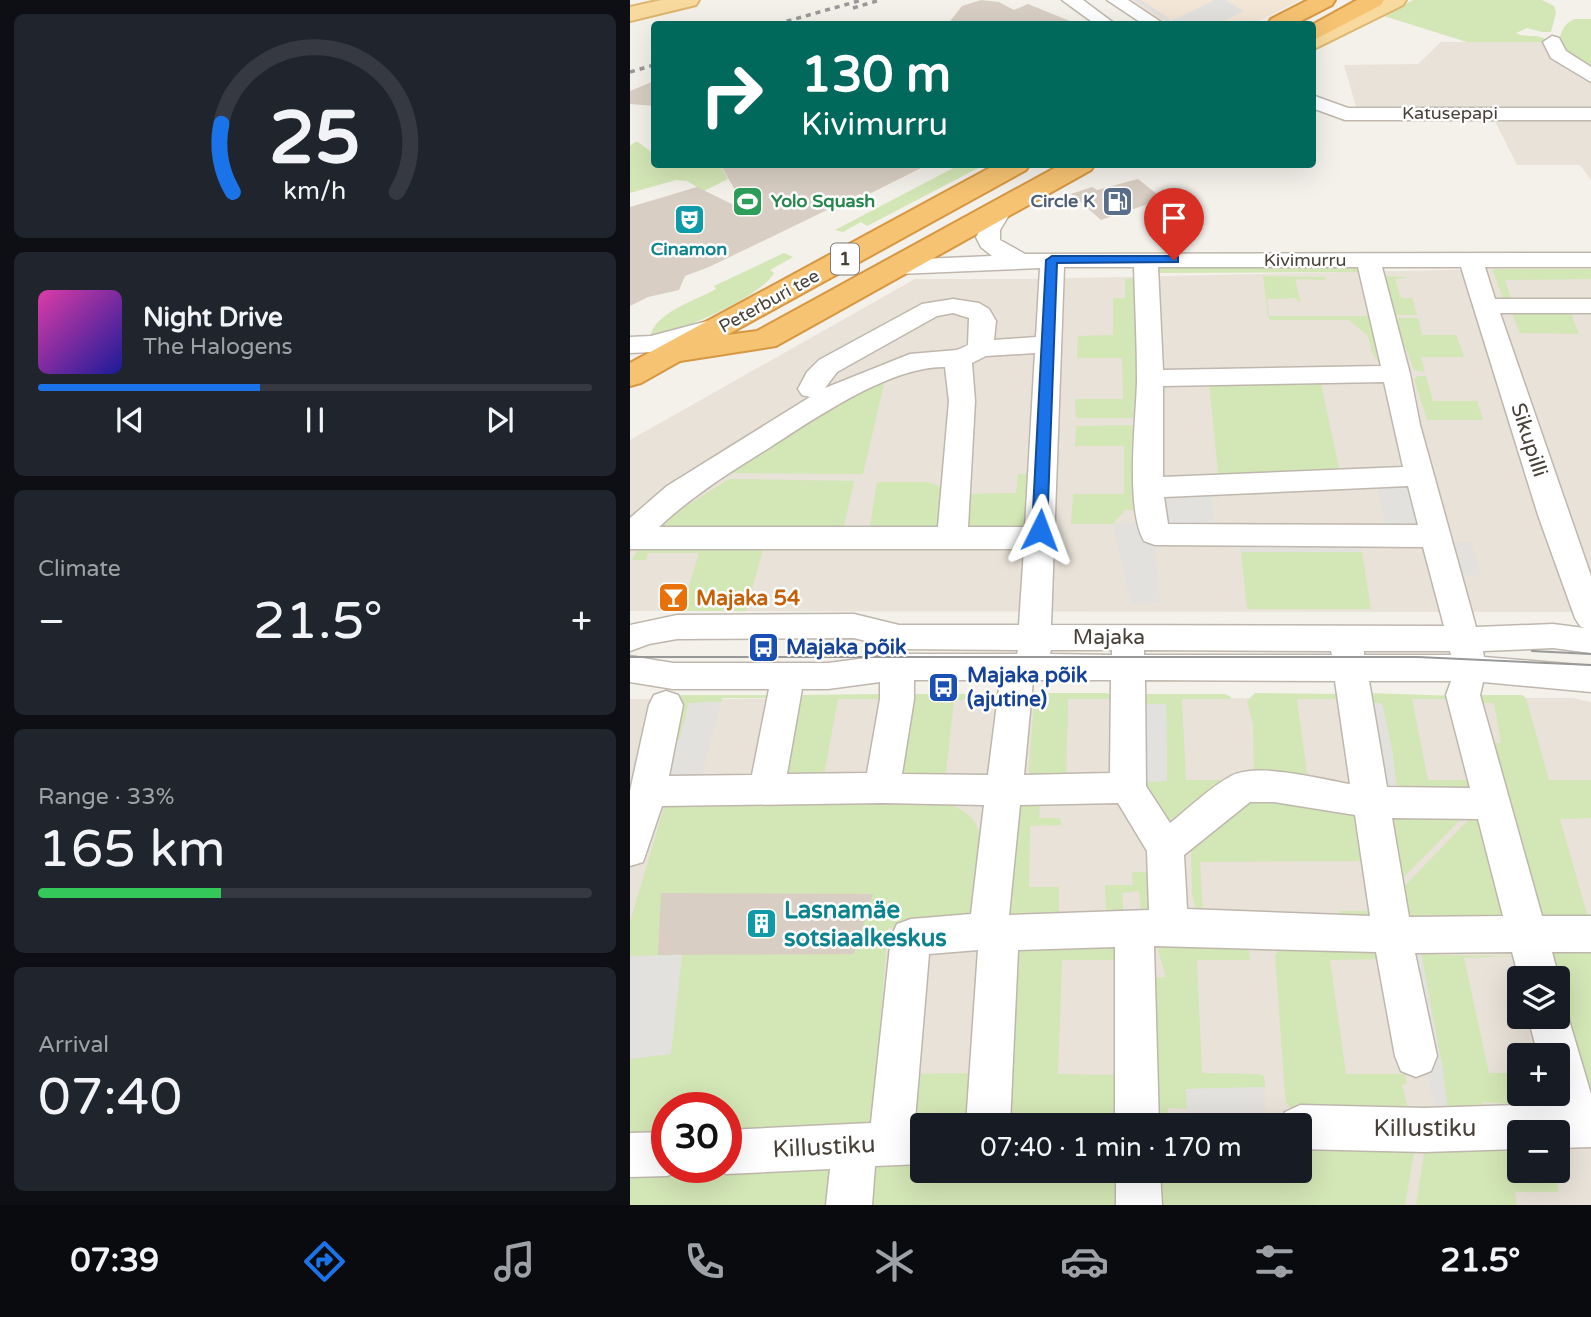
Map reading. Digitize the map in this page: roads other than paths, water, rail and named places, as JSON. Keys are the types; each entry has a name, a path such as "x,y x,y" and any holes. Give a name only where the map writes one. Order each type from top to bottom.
{"highway":[{"path":"1285,21 1324,0"},
{"path":"1303,21 1344,0"},
{"path":"1316,32 1373,0"},
{"name":"Peterburi tee","path":"630,376 1010,168"},
{"path":"794,324 849,277 1039,168"},
{"name":"Peterburi tee","path":"673,353 765,339 1075,168"}],"main road":[{"path":"630,14 688,0"},
{"path":"1316,41 1395,0"}],"street":[{"path":"1072,0 1102,21"},
{"path":"1101,0 1133,21"},
{"path":"1116,0 1150,21"},
{"path":"1552,42 1558,54 1591,76"},
{"name":"Katusepapi","path":"1316,103 1345,114 1591,114"},
{"path":"1001,210 988,228 986,239 1020,261"},
{"path":"988,1113 993,932 1004,789 1029,657 1039,538 1052,260"},
{"name":"Kivimurru","path":"898,267 1052,260 1591,260"},
{"path":"1146,260 1150,378 1148,488 1155,534 1435,536"},
{"path":"1368,261 1378,292 1419,476 1468,653 1463,695 1536,966"},
{"name":"Sikupilli","path":"1471,261 1553,515 1591,618"},
{"path":"811,389 816,378 828,366 931,309 953,306 970,308 980,314 983,321 971,354 958,367 962,401 952,538"},
{"path":"1485,306 1591,306"},
{"path":"630,345 666,341 730,323"},
{"path":"630,532 646,522 677,493 836,393 919,360 1048,344"},
{"path":"1150,378 1397,374"},
{"path":"1148,488 1214,482 1419,476"},
{"path":"630,538 1039,538"},
{"name":"Majaka","path":"630,639 643,633 677,627 854,626 899,637 1029,657"},
{"name":"Majaka","path":"630,669 673,676 847,676 897,667 1128,652 1468,653 1553,636 1591,641"},
{"path":"1128,652 1128,788 1165,848 1151,929 1138,1113"},
{"path":"1348,653 1392,936 1416,1056"},
{"name":"Majaka","path":"1468,653 1548,677 1591,679"},
{"path":"882,788 897,699 897,667"},
{"path":"767,789 788,676"},
{"path":"630,850 648,791 666,705"},
{"path":"1165,848 1243,787 1274,787 1371,802 1493,804"},
{"path":"648,791 1128,788"},
{"path":"849,1205 889,1144 911,937 993,932 1151,929 1392,936 1591,934"},
{"path":"1553,1029 1584,1125"},
{"name":"Killustiku","path":"1312,1127 1424,1130 1584,1125"},
{"name":"Killustiku","path":"742,1151 889,1144"},
{"path":"630,1155 651,1154"},
{"path":"1138,1183 1139,1205"}],"tram line":[{"path":"1532,651 1591,654"},
{"path":"630,657 1418,657 1591,665"}],"railway":[{"path":"788,21 862,0"},
{"path":"853,8 880,0"},
{"path":"630,72 651,66"}],"place":[{"name":"Yolo Squash","path":"748,201"},
{"name":"Circle K","path":"1118,201"},
{"name":"Cinamon","path":"689,219"},
{"name":"Majaka 54","path":"673,598"},
{"name":"Majaka põik","path":"763,647"},
{"name":"Majaka põik (ajutine)","path":"944,687"},
{"name":"Lasnamäe sotsiaalkeskus","path":"761,924"}]}
